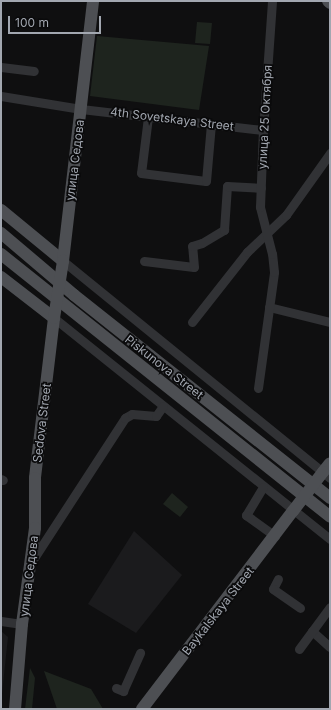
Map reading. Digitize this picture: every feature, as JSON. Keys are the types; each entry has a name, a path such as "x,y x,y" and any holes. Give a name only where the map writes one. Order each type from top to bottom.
{"main road":[{"name":"улица Седова","path":"54,318 63,261 93,1"},
{"name":"Piskunova Street","path":"1,210 63,261"},
{"name":"Piskunova Street","path":"1,233 74,295 330,498"},
{"name":"Piskunova Street","path":"1,254 330,517"},
{"path":"1,278 54,318"},
{"name":"Sedova Street","path":"35,528 35,478 54,318"},
{"name":"Baykalskaya Street","path":"142,709 293,511 328,471"},
{"name":"улица Седова","path":"22,624 35,528"},
{"path":"15,709 22,624"}],"street":[{"name":"улица 25 Октября","path":"258,388 274,272 272,254 260,207 263,130 272,1"},
{"path":"261,20 271,20"},
{"path":"1,67 34,71"},
{"name":"4th Sovetskaya Street","path":"1,96 81,109 263,130"},
{"path":"148,116 141,173 206,181 211,124"},
{"path":"192,322 247,252 286,215 330,153"},
{"path":"144,261 194,267 192,246 202,243 224,230 227,186 261,188"},
{"name":"Piskunova Street","path":"63,261 328,471"},
{"path":"269,307 330,322"},
{"path":"54,318 263,487 330,539"},
{"path":"30,563 125,418 132,414 156,416 163,406"},
{"path":"263,487 246,515 275,536"},
{"path":"35,528 38,536 42,537 49,535"},
{"path":"278,579 273,589 300,608"},
{"path":"299,649 330,607"},
{"path":"1,621 22,624"},
{"path":"312,631 330,647"},
{"path":"116,688 122,691 140,653"}],"shaded area":[{"path":"197,22 212,23 210,44 195,43"},
{"path":"97,36 209,46 199,110 90,96"},
{"path":"172,493 188,507 180,517 163,504"},
{"path":"134,531 182,575 136,633 88,604"},
{"path":"1,631 8,637 1,703"},
{"path":"30,668 35,678 32,709 25,709"},
{"path":"44,671 91,689 103,709 57,709"}]}
